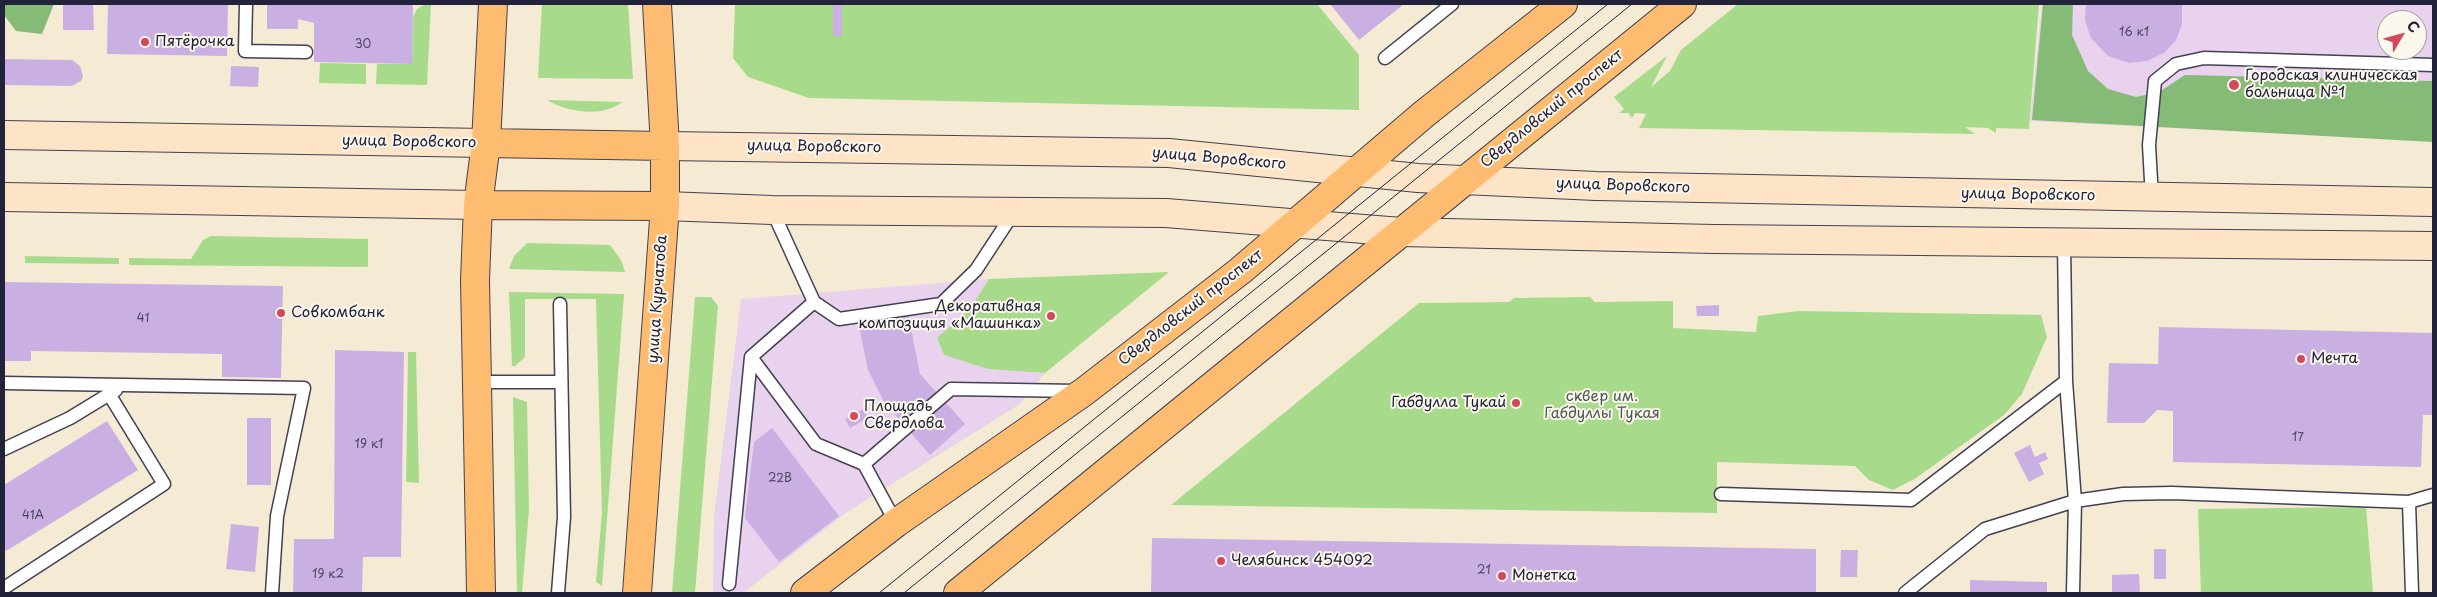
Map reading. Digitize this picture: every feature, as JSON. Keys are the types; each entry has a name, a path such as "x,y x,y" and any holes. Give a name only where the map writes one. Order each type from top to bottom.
{"main road":[{"path":"481,593 475,280 478,205 486,142 493,4"},
{"name":"улица Курчатова","path":"637,593 665,206 666,146 657,4"},
{"name":"Свердловский проспект","path":"805,593 896,523 1085,391 1240,271 1424,114 1563,4"},
{"name":"Свердловский проспект","path":"958,593 1682,4"},
{"name":"улица Воровского","path":"4,135 1169,153 1358,172 1464,180 1596,186 2433,202"},
{"path":"4,197 478,205 665,206 772,210 1166,213 1299,222 1401,232 1714,239 2433,246"}],"lane":[{"path":"246,4 245,51 306,52"},
{"path":"1385,58 1452,4"},
{"path":"2152,198 2149,145 2155,80 2176,64 2204,58 2433,65"},
{"path":"772,210 814,302 839,318 941,304 976,270 1014,212"},
{"path":"2064,243 2066,381 2075,501 2073,593"},
{"path":"729,584 751,357 814,302"},
{"path":"558,593 564,517 560,304"},
{"path":"751,357 816,444 864,464 896,523"},
{"path":"1721,494 1912,500 2066,381"},
{"path":"477,382 561,382"},
{"path":"4,383 304,388 277,516 272,593"},
{"path":"4,449 70,418 125,385"},
{"path":"864,464 951,389 1085,391"},
{"path":"4,588 164,484 109,394"},
{"path":"1905,593 1985,529 2075,501 2123,494 2172,493 2409,502 2433,494"},
{"path":"2409,502 2412,593"}],"shaded area":[{"name":"Городская клиническая больница №1","path":"2042,4 2433,4 2433,141 2030,121"},
{"path":"989,279 970,309 937,339 944,355 988,369 1045,373 1020,404 847,512 743,593 713,593 714,517 741,299"}],"green space":[{"path":"4,4 54,4 42,34 16,31 4,15"},
{"path":"426,4 431,4 427,85 376,84 377,64 412,64 413,17 417,9"},
{"path":"542,4 628,4 633,79 538,78"},
{"path":"735,4 1317,4 1359,55 1359,110 809,98 748,77 733,58"},
{"path":"1738,4 2039,4 2029,129 1996,128 1996,133 1988,128 1965,127 1975,134 1639,128 1646,114 1635,113 1632,118 1628,113 1619,113 1624,109 1614,97 1667,56 1651,87 1670,71 1681,50"},
{"path":"2043,4 2073,4 2072,35 2088,71 2108,89 2136,97 2159,92 2185,75 2433,81 2433,142 2032,120"},
{"path":"320,63 366,64 366,84 319,83"},
{"path":"547,100 622,102 605,110 584,112 564,108"},
{"path":"211,236 368,239 368,267 129,265 129,258 191,259 203,240"},
{"path":"527,243 610,245 621,260 625,272 509,269 514,256"},
{"path":"25,256 119,258 119,264 25,263"},
{"path":"1169,272 1045,373 988,369 944,355 937,338 970,309 989,279"},
{"path":"509,292 624,294 602,586 596,582 602,512 596,299 525,299 525,357 515,366 512,366"},
{"path":"695,297 711,297 718,306 695,593 672,593"},
{"name":"сквер им. Габдуллы Тукая","path":"1590,297 1595,302 1673,301 1673,328 1756,332 1758,316 1798,311 2041,315 2047,337 2022,394 2004,415 1916,478 1893,490 1869,480 1855,466 1717,462 1717,513 1171,505 1419,303 1509,302 1514,298"},
{"path":"408,352 416,352 419,483 406,482"},
{"path":"513,397 527,402 529,510 522,593 517,593"},
{"path":"2366,507 2373,593 2201,593 2198,509"}],"building":[{"path":"63,4 93,4 94,30 63,30"},
{"path":"108,4 228,4 227,56 107,54"},
{"path":"267,4 413,4 412,64 314,62 314,23 298,19 298,29 267,29"},
{"path":"833,4 842,4 842,36 833,36"},
{"path":"1330,4 1404,4 1359,40"},
{"path":"2086,4 2182,4 2182,24 2176,40 2164,53 2147,61 2129,63 2108,56 2091,38 2085,20"},
{"path":"4,59 72,60 80,66 83,76 81,81 72,86 4,85"},
{"path":"231,66 259,67 258,87 230,86"},
{"path":"4,282 283,286 281,378 222,377 222,354 31,351 31,361 4,361"},
{"path":"906,303 920,374 965,424 930,455 884,402 868,370 856,313"},
{"path":"1719,305 1719,316 1697,316 1696,306"},
{"path":"2159,327 2433,333 2433,415 2423,415 2421,467 2173,462 2173,411 2157,410 2144,423 2107,423 2109,363 2158,364"},
{"path":"335,350 404,352 401,557 363,557 362,593 293,593 294,539 334,539"},
{"path":"863,409 868,418 850,428 845,419"},
{"path":"247,418 271,418 271,485 247,485"},
{"path":"107,421 138,470 6,551 4,547 4,485"},
{"path":"772,428 839,516 779,562 745,518 754,442"},
{"path":"2030,445 2035,457 2045,452 2048,459 2039,463 2044,474 2029,482 2014,453"},
{"path":"231,524 259,527 255,572 226,569"},
{"path":"1152,538 1816,549 1816,593 1151,593"},
{"path":"2154,549 2166,549 2166,579 2154,579"},
{"path":"1841,550 1858,550 1857,577 1840,577"},
{"path":"2139,574 2140,593 2112,593 2112,575"},
{"path":"1970,580 2047,582 2047,593 1970,593"}],"tram line":[{"path":"879,593 1608,4"},
{"path":"904,593 1632,4"}],"place":[{"name":"Пятёрочка","path":"145,42"},
{"name":"Городская клиническая больница №1","path":"2234,85"},
{"name":"Совкомбанк","path":"281,313"},
{"name":"Декоративная композиция «Машинка»","path":"1051,316"},
{"name":"Мечта","path":"2301,359"},
{"name":"Габдулла Тукай","path":"1516,403"},
{"name":"Площадь Свердлова","path":"854,416"},
{"name":"Челябинск 454092","path":"1221,561"},
{"name":"Монетка","path":"1502,576"}]}
